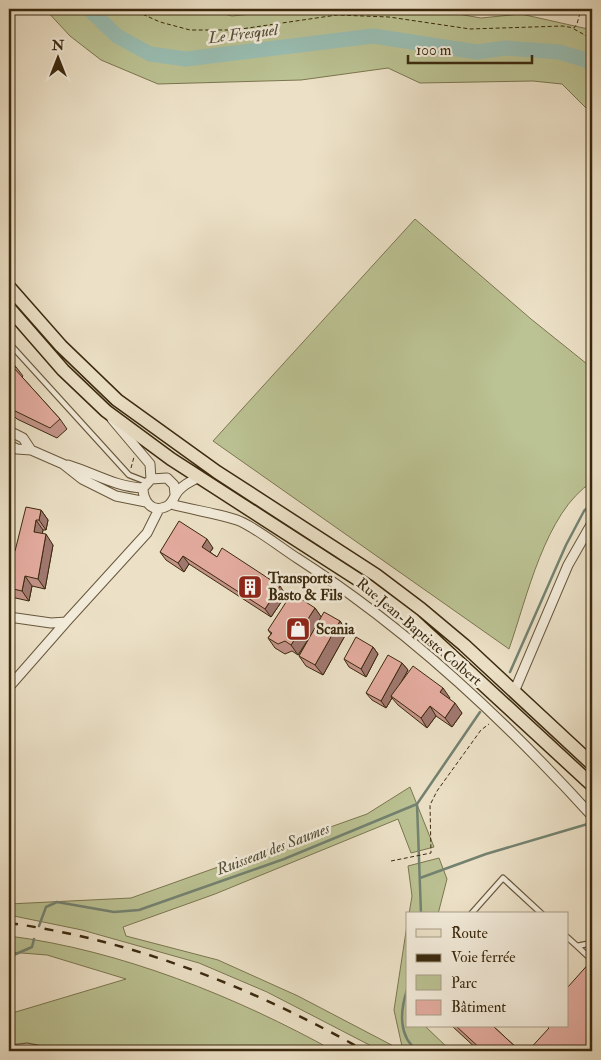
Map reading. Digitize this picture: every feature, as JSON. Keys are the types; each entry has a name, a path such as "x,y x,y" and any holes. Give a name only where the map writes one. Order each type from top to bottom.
{"main road":[{"path":"9,287 61,346 117,400 217,472 376,575 464,645 592,764"},
{"path":"9,308 63,370 106,411 171,459 368,586 412,619 592,785"}],"street":[{"path":"106,411 150,464 146,502"},
{"path":"9,431 23,438 31,450"},
{"path":"9,445 17,449 31,450 63,464 86,470 118,485 147,483 167,478 174,485 175,494 171,504 159,509 147,532 9,687"},
{"path":"63,464 82,479 116,496 146,502 159,509"},
{"path":"175,494 192,480 200,477"},
{"name":"Rue Jean-Baptiste Colbert","path":"171,504 238,520 346,590 388,621 498,718 592,816"},
{"path":"514,692 568,565 592,522"},
{"path":"9,617 51,623 66,622"}],"lane":[{"path":"9,343 130,476 147,483"},
{"path":"473,912 503,878 539,912"},
{"path":"568,939 592,960"},
{"path":"577,946 592,943"},
{"path":"9,1048 27,1046 53,1051"}],"path":[{"path":"131,9 160,22 190,30 234,30 337,15 389,17 470,29 563,26 574,28 592,39"},
{"path":"574,28 578,24 581,9"},
{"path":"391,861 431,853 430,806 437,791 481,730 498,718"}],"green space":[{"path":"45,9 204,9 232,16 300,9 429,9 481,18 521,14 588,29 592,35 592,126 587,109 562,84 533,81 420,83 388,68 301,80 158,84 101,60 70,36"},
{"path":"415,219 531,319 592,368 592,482 576,496 562,514 550,535 531,582 509,649 213,441"},
{"path":"410,787 434,847 411,853 398,819 215,894 123,927 126,936 218,960 298,996 403,1051 381,1051 267,992 199,963 82,930 9,915 9,904 131,898 367,814"},
{"path":"439,858 447,879 439,912 409,912 412,896 408,866"},
{"path":"406,932 406,1028 427,1028 451,1051 403,1051 394,1010"},
{"path":"9,936 93,952 135,964 258,1012 334,1051 9,1051 9,1014 126,979 47,955 9,952"}],"building":[{"path":"9,359 16,367 14,368 60,419 50,428 9,408"},
{"path":"26,507 41,510 39,520 36,520 34,532 46,534 38,579 25,576 22,591 9,588 9,550 15,551"},
{"path":"179,521 207,539 202,547 217,557 222,548 280,586 265,609 183,556 178,563 160,552"},
{"path":"292,593 315,608 291,645 285,641 278,644 268,638 272,633 268,630"},
{"path":"324,612 340,621 315,665 299,656"},
{"path":"356,637 373,647 361,669 344,659"},
{"path":"388,655 402,663 381,701 366,693"},
{"path":"413,666 443,688 440,692 455,703 445,718 430,706 421,718 391,696"},
{"path":"592,960 592,1051 528,1051 549,1028 568,1028 568,987"},
{"path":"458,1028 495,1028 520,1051 483,1051"}],"waterway":[{"name":"Le Fresquel","path":"89,9 117,36 150,54 186,59 373,36 477,52 506,48 559,52 586,60 592,65"},
{"name":"Ruisseau des Saumes","path":"510,672 566,545 584,511 592,503"},
{"name":"Ruisseau des Saumes","path":"39,926 46,907 57,902 114,912 139,910 284,859 417,804 480,712"},
{"path":"417,804 421,912"},
{"path":"420,878 486,854 591,823"},
{"path":"9,957 32,947 34,939"},
{"path":"406,994 402,1023 407,1039 418,1051"}],"railway":[{"path":"9,923 102,941 193,970 281,1007 365,1051"}],"place":[{"name":"Transports Basto & Fils","path":"250,587"},
{"name":"Scania","path":"298,629"}]}
